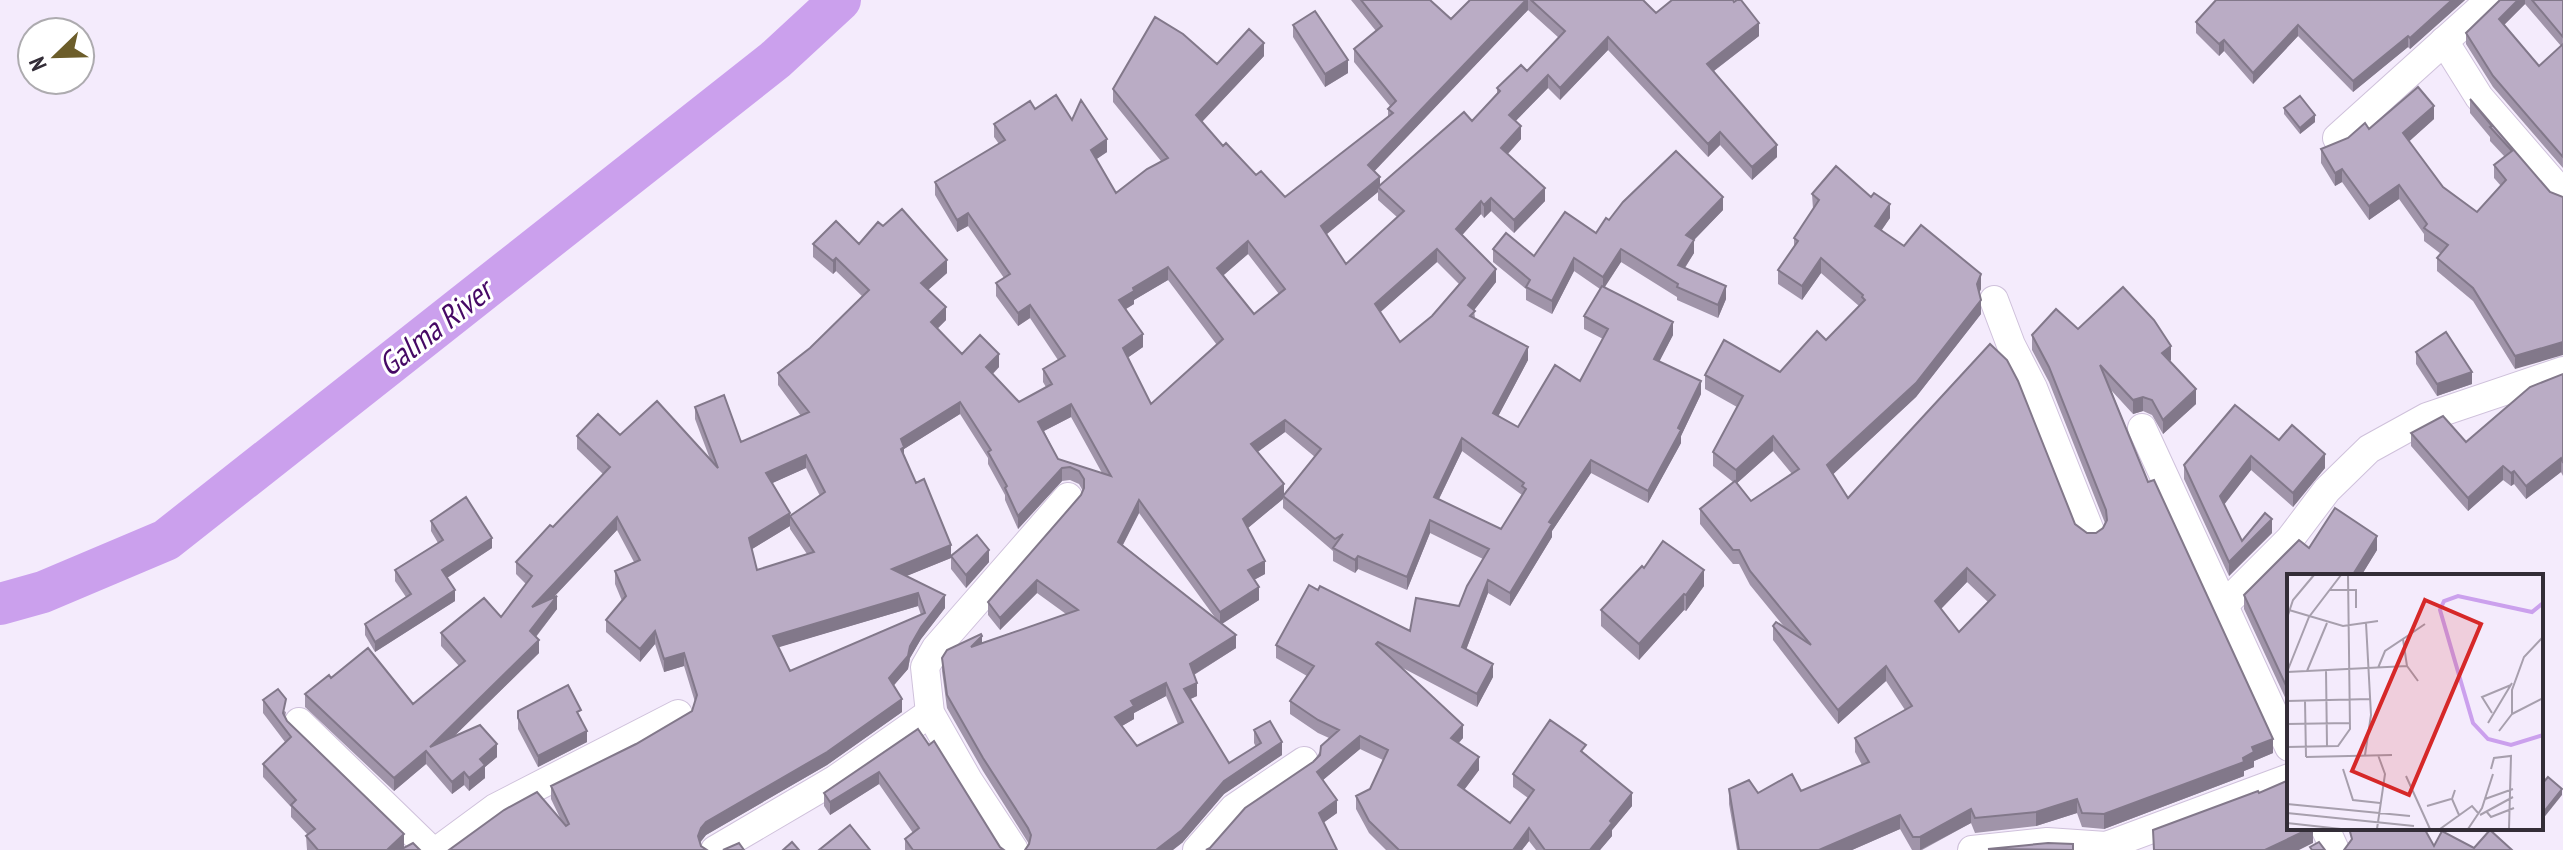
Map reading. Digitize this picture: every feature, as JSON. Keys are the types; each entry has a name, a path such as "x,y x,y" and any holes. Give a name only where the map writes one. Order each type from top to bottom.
{"street":[{"path":"2337,138 2490,0"},
{"path":"2444,41 2479,97 2563,194"},
{"path":"1994,300 2090,531"},
{"path":"2224,605 2290,539 2327,490 2369,449 2427,417 2563,371"},
{"path":"2142,428 2287,743"},
{"path":"1014,850 968,780 930,713 925,667 936,648 1068,497"},
{"path":"715,850 836,779 930,713"},
{"path":"438,850 495,808 678,714"},
{"path":"299,722 431,850"},
{"path":"1197,850 1234,808 1304,761"},
{"path":"1972,850 2047,842 2106,846 2287,779"},
{"path":"2326,830 2335,850"}],"building":[{"path":"1361,0 1430,0 1451,19 1470,0 1526,0 1368,165 1380,177 1321,226 1346,264 1404,211 1378,187 1464,112 1472,121 1500,91 1497,88 1521,65 1527,71 1565,31 1531,0 1643,0 1656,13 1672,0 1741,0 1759,23 1707,64 1777,145 1752,167 1720,132 1708,144 1608,37 1560,88 1548,75 1509,115 1521,126 1501,148 1545,188 1514,220 1491,198 1484,205 1481,201 1456,229 1496,269 1468,305 1475,311 1470,316 1528,347 1493,413 1518,427 1555,365 1580,381 1608,329 1584,316 1602,286 1673,322 1654,359 1701,381 1678,428 1681,430 1648,491 1591,460 1549,522 1552,524 1510,593 1488,580 1462,647 1493,664 1477,694 1378,642 1376,644 1463,725 1451,738 1479,757 1458,785 1510,823 1534,790 1513,774 1550,720 1586,745 1581,751 1632,793 1590,850 1545,850 1529,828 1513,850 1399,850 1369,821 1356,796 1370,789 1388,750 1360,736 1317,772 1337,800 1319,813 1337,850 1206,850 1245,808 1313,762 1320,755 1321,746 1339,730 1290,701 1314,666 1276,645 1309,585 1318,590 1320,586 1410,631 1416,598 1459,606 1489,549 1430,520 1407,577 1358,556 1355,560 1333,548 1343,534 1335,539 1283,496 1321,449 1285,420 1251,444 1284,484 1243,519 1265,561 1248,570 1259,587 1220,612 1139,500 1118,542 1236,635 1190,664 1197,683 1184,689 1229,763 1261,743 1254,730 1270,721 1282,742 1224,781 1182,830 1156,850 1025,850 1031,835 1028,828 947,695 942,658 947,650 981,634 971,647 1078,610 1037,580 1000,618 988,602 1084,488 1084,479 1079,471 1062,468 1018,516 1005,488 1007,486 988,452 991,450 960,402 901,439 904,447 901,449 916,483 924,479 951,545 892,569 945,595 921,627 908,656 889,678 902,699 827,752 706,822 698,836 701,846 707,850 449,850 504,810 537,792 566,826 569,824 551,786 636,744 692,711 697,695 684,653 664,659 655,631 640,649 606,620 626,596 615,571 640,560 617,517 532,607 557,596 530,631 539,640 430,747 480,725 497,744 480,759 485,765 469,778 464,772 452,782 426,751 394,778 305,694 329,675 331,678 368,648 413,704 465,661 441,633 484,598 501,617 532,576 516,562 610,467 577,436 598,414 620,435 657,401 718,468 695,407 724,395 741,442 809,412 778,373 810,348 869,290 836,258 833,261 813,244 836,221 859,244 878,222 883,226 902,209 947,260 921,283 946,307 931,322 962,354 980,335 999,354 986,367 1019,402 1052,384 1043,369 1065,356 1030,305 1018,313 996,283 1010,274 968,213 957,220 935,182 1005,140 994,124 1030,101 1035,109 1056,95 1072,120 1081,100 1107,139 1091,150 1116,193 1147,169 1168,158 1113,89 1155,17 1183,34 1217,64 1249,29 1264,43 1196,115 1223,146 1226,143 1256,175 1261,171 1285,197 1393,113 1388,109 1396,101 1354,49 1382,26","holes":["1248,241 1285,289 1254,314 1217,268","1437,249 1465,278 1432,316 1400,342 1375,304","1168,267 1223,339 1151,404 1123,348 1143,334 1119,300 1134,291 1133,288","1071,404 1111,476 1058,459 1038,422","1462,438 1524,483 1522,486 1526,489 1501,529 1434,497","806,455 825,492 790,516 814,552 757,570 749,538 790,513 766,473","918,593 925,613 790,671 773,636","1166,683 1183,722 1137,746 1115,717 1134,706 1131,701"]},
{"path":"2216,0 2452,0 2410,38 2408,36 2353,81 2298,25 2253,73 2224,40 2219,44 2196,22"},
{"path":"2500,0 2518,0 2499,19 2539,66 2563,44 2563,157 2493,76 2466,33"},
{"path":"2532,0 2563,0 2563,37"},
{"path":"1315,11 1348,60 1325,74 1293,25"},
{"path":"2418,87 2434,106 2403,133 2443,187 2477,212 2506,180 2494,165 2512,151 2470,99 2550,192 2563,197 2563,342 2515,356 2473,288 2437,258 2448,245 2424,228 2427,224 2399,185 2369,206 2342,169 2335,173 2321,149 2348,138 2365,123 2369,129"},
{"path":"2300,96 2315,115 2300,128 2284,108"},
{"path":"1676,151 1723,197 1686,235 1694,240 1678,265 1726,286 1718,305 1677,287 1678,284 1621,249 1603,277 1574,258 1552,301 1526,287 1530,280 1493,249 1506,233 1534,256 1565,212 1596,233 1606,218 1609,220 1623,202"},
{"path":"1836,166 1871,197 1874,193 1890,204 1875,226 1904,246 1921,225 1981,274 1977,284 1981,300 1916,383 1827,465 1848,498 1990,344 2007,360 2018,381 2075,524 2087,533 2096,533 2107,520 2106,510 2049,367 2032,335 2056,309 2078,329 2123,287 2154,320 2171,346 2162,353 2196,389 2163,420 2152,400 2143,397 2133,400 2100,365 2148,482 2154,480 2273,739 2252,747 2254,752 2243,758 2244,762 2104,814 2082,813 2077,799 2036,812 1975,818 1971,809 1920,837 1913,837 1900,815 1819,850 1739,850 1729,789 1749,780 1758,793 1792,774 1801,791 1869,762 1855,738 1912,706 1886,666 1838,710 1773,626 1776,622 1811,645 1750,571 1739,550 1733,550 1700,509 1735,481 1751,501 1799,469 1773,436 1736,470 1713,452 1743,396 1705,375 1724,340 1780,372 1817,331 1826,340 1865,300 1821,258 1802,286 1778,270 1798,241 1794,238 1819,200 1812,194","holes":["1967,568 1995,595 1959,632 1935,601"]},
{"path":"2446,332 2472,372 2437,384 2416,352"},
{"path":"2563,374 2563,463 2561,458 2526,486 2514,471 2511,473 2503,466 2468,498 2411,433 2443,416 2466,442 2530,387"},
{"path":"2235,405 2279,440 2292,425 2325,454 2293,493 2251,456 2220,496 2242,541 2265,513 2272,519 2229,562 2184,465"},
{"path":"466,497 492,538 442,570 455,590 375,642 365,624 411,594 395,570 443,540 431,521"},
{"path":"2335,508 2377,536 2353,574 2287,574 2287,688 2244,595 2299,540 2309,548"},
{"path":"977,535 989,550 966,575 951,556"},
{"path":"1663,541 1704,570 1686,595 1639,644 1601,610 1642,566 1644,568"},
{"path":"568,685 581,710 577,712 587,731 538,756 518,718 518,711"},
{"path":"278,689 286,699 283,713 287,721 404,834 387,850 318,850 306,836 315,829 291,805 296,800 263,764 291,737 263,700"},
{"path":"918,729 929,745 934,741 1004,850 913,850 905,839 919,828 879,772 830,802 824,793"},
{"path":"2548,777 2562,789 2543,813 2543,783"},
{"path":"2287,781 2287,830 2307,830 2265,850 2154,850 2153,830"},
{"path":"850,825 870,850 819,850"},
{"path":"2350,830 2425,830 2434,846 2442,831 2474,848 2490,830 2512,850 2344,850 2352,839"},
{"path":"792,842 799,850 783,850"},
{"path":"2319,842 2325,850 2312,850 2310,847"},
{"path":"413,843 420,850 400,850"},
{"path":"739,843 744,850 723,850"},
{"path":"2048,843 2073,844 2073,850 1988,849"}],"waterway":[{"name":"Galma River","path":"0,604 43,592 166,540 775,60 840,0"}]}
